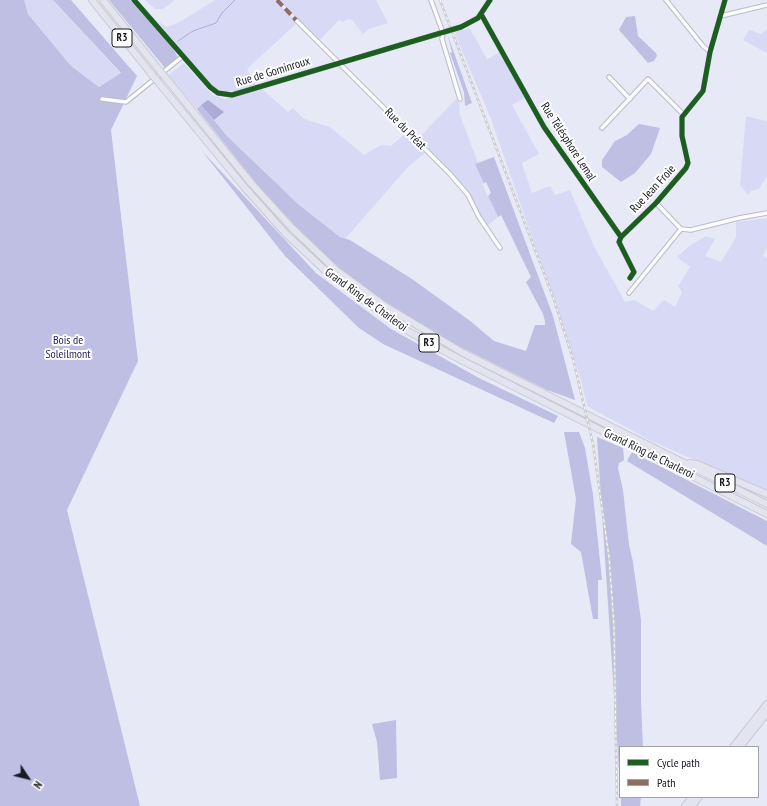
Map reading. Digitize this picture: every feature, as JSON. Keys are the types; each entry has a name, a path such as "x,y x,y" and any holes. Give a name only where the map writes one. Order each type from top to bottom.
{"highway":[{"name":"Grand Ring de Charleroi","path":"92,0 245,188 286,234 331,276 404,329 459,359 767,514"},
{"name":"Grand Ring de Charleroi","path":"102,0 251,183 292,228 336,270 359,288 410,322 463,352 767,504"},
{"path":"683,462 697,464 767,494"},
{"path":"734,746 767,704"},
{"path":"741,746 767,713"},
{"path":"685,806 691,798"},
{"path":"692,806 698,798"}],"street":[{"name":"Rue de Gominroux","path":"134,0 210,88 218,93 232,95 339,62 432,37 471,23 481,14"},
{"path":"431,0 443,33 442,39 460,99"},
{"path":"481,14 490,0"},
{"path":"666,0 703,46 710,52"},
{"path":"602,128 648,80 683,114 703,91 710,52 726,0"},
{"path":"721,16 767,4"},
{"name":"Rue Télésphore Lemal","path":"481,14 544,127 621,236 619,242 634,272 630,278"},
{"name":"Rue du Préat","path":"296,20 339,62 468,195 479,218 500,248"},
{"path":"102,99 126,102 183,56"},
{"path":"609,77 630,99"},
{"name":"Rue Jean Froie","path":"621,236 656,203 686,168 688,163 682,136 683,114"},
{"name":"Rue Jean Froie","path":"656,203 681,228"},
{"path":"629,293 681,228 691,230 739,218 767,214"}],"shaded area":[{"path":"24,0 53,0 121,74 99,87 71,66 28,14"},
{"path":"145,0 175,0 163,9 155,9"},
{"path":"215,0 275,0 297,23 247,69 256,85 235,91 222,91 217,89 207,82 157,21 167,27 178,23"},
{"path":"279,0 376,0 388,23 369,29 363,34 352,20 348,19 343,22 339,20 319,41"},
{"path":"470,29 487,59 502,51 525,98 512,105 539,154 522,163 532,193 550,186 555,195 570,190 594,246 625,302 635,300 653,311 664,300 675,307 682,292 678,286 690,267 677,257 689,246 706,236 715,239 705,256 721,262 736,237 736,222 767,218 767,248 763,256 767,258 767,492 649,440 587,406 581,380 491,119 455,34 457,30"},
{"path":"767,29 767,53 743,40 749,30 761,34"},
{"path":"184,63 212,95 225,99 262,89 288,112 293,108 304,119 330,127 364,155 381,145 391,146 406,133 426,152 408,167 345,239 340,237 298,204 228,137 201,105 197,109 168,75"},
{"path":"459,98 460,115 478,163 476,164 485,183 482,184 498,217 486,227 467,192 417,140 454,101"},
{"path":"208,100 224,112 214,120 201,105"},
{"path":"746,116 767,121 767,176 759,189 751,191 748,195 740,185"}],"green space":[{"name":"Bois de Soleilmont","path":"0,0 24,0 28,14 71,66 99,87 121,73 53,0 71,0 137,76 111,130 138,361 67,510 140,806 0,806"},
{"path":"109,0 130,0 172,47 179,59 165,68"},
{"path":"635,16 638,36 656,53 657,56 654,61 648,63 619,30 626,17"},
{"path":"447,33 472,103 465,106 464,92 450,53 452,52"},
{"path":"201,105 228,137 298,204 340,237 350,240 412,279 469,320 494,341 526,351 535,325 545,325 545,321 543,314 526,282 531,277 501,215 498,217 488,196 491,193 486,182 484,183 475,164 494,157 553,316 575,400 547,390 410,322 343,272 279,212 197,109"},
{"path":"639,124 660,128 651,154 635,173 621,182 602,167 602,160 615,141 627,135"},
{"path":"202,151 316,273 391,329 479,378 558,416 554,423 383,344 359,328 285,256"},
{"path":"564,432 579,432 585,448 593,495 602,580 598,580 598,619 593,619 581,552 571,544 576,499"},
{"path":"597,437 623,448 624,460 619,463 618,468 623,490 629,545 633,562 641,620 641,701 643,746 619,746 619,771"},
{"path":"632,452 767,521 767,546 627,461"},
{"path":"396,720 397,778 380,780 377,742 372,724"},
{"path":"621,798 641,798 640,806 621,806"}],"waterway":[{"path":"178,41 193,31 216,23 222,13 235,0"}],"railway":[{"path":"440,0 553,297 573,359 593,444 609,557 614,625 617,806"}],"marked path":[{"path":"277,0 296,20"}],"cycle path":[{"path":"134,0 210,87 218,93 232,95 461,27 478,18 490,0"},
{"path":"621,237 656,203 686,168 688,163 682,136 682,117 703,91 710,52 725,0"},
{"path":"481,14 544,127 621,237 619,242 634,272 630,278"}]}
